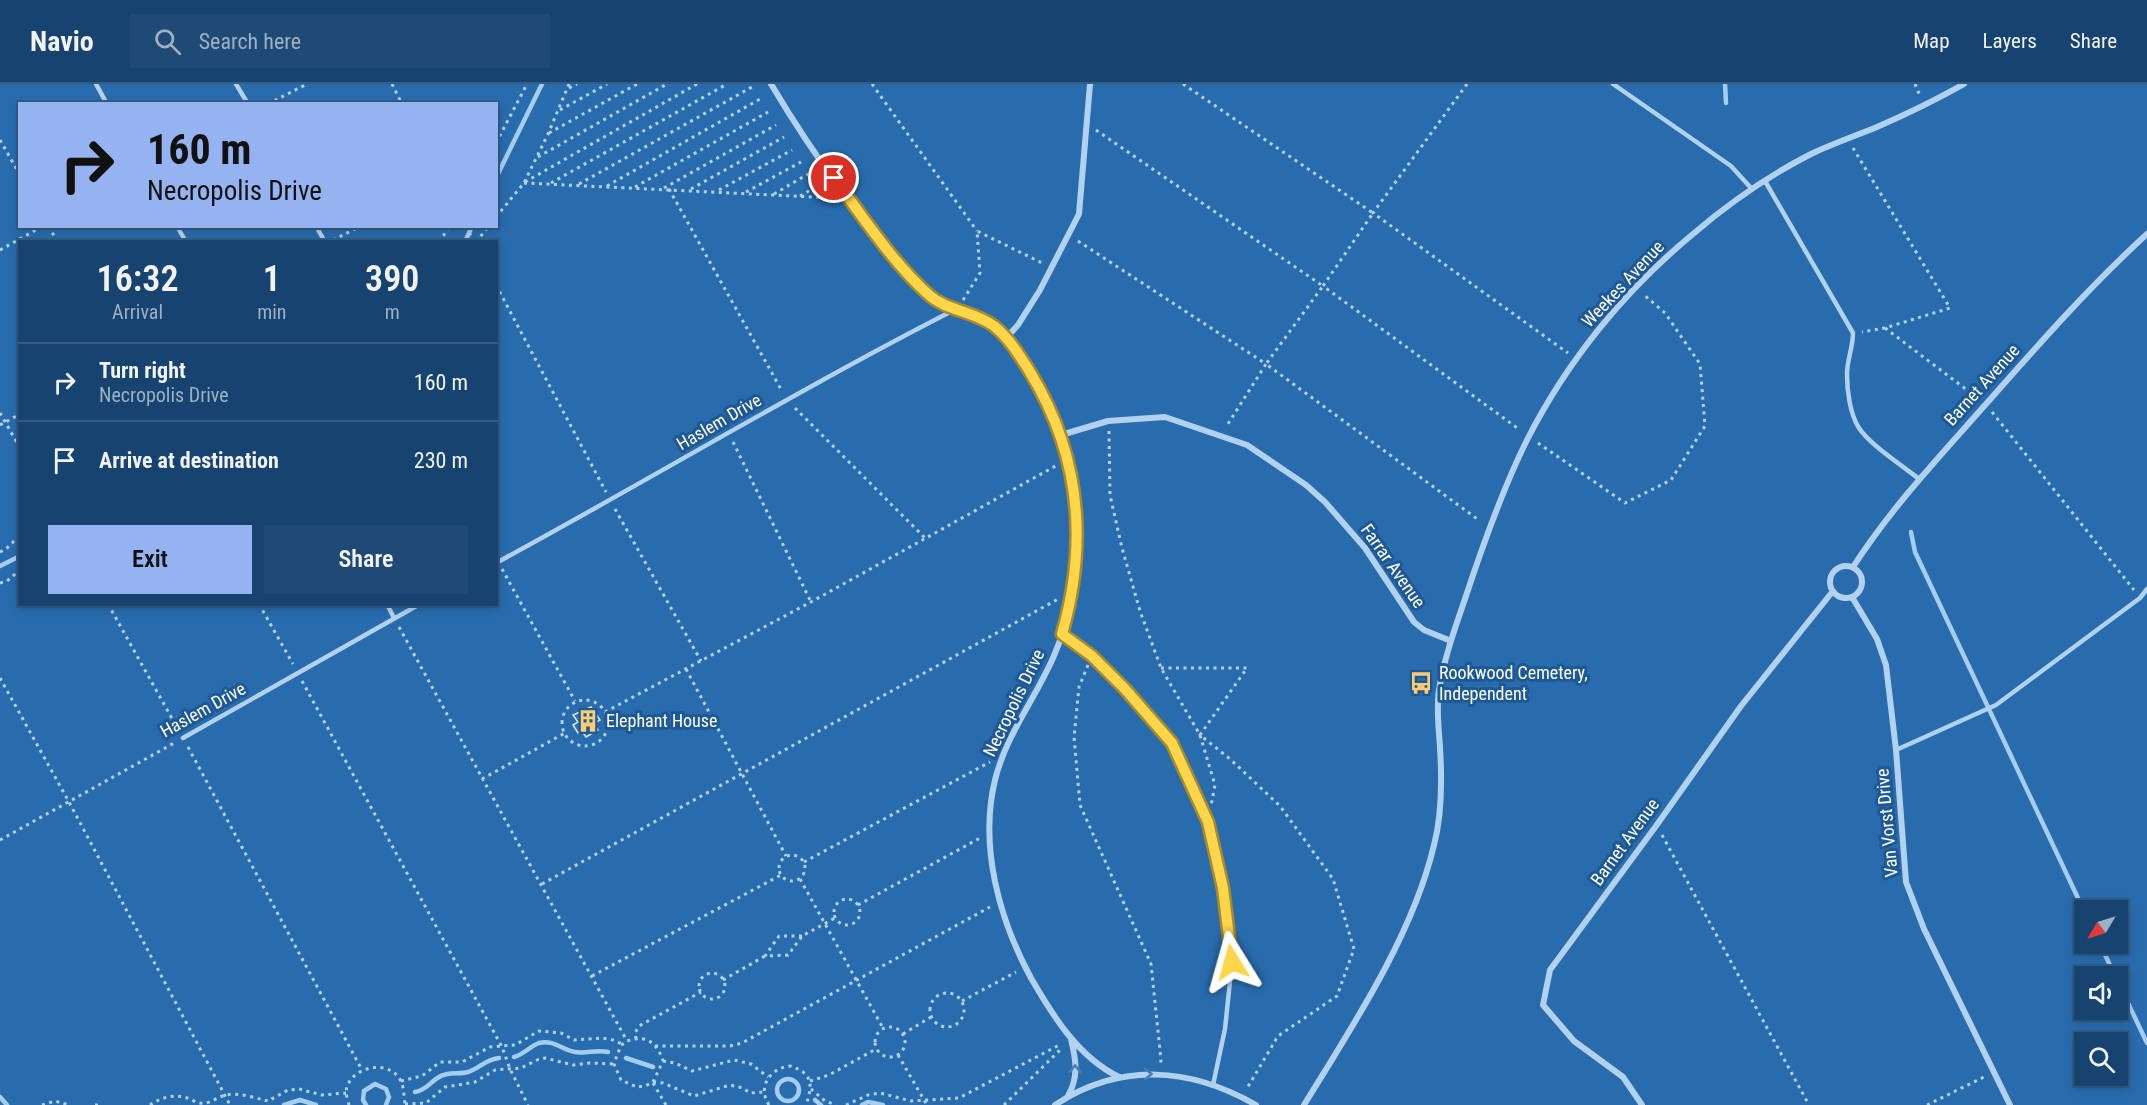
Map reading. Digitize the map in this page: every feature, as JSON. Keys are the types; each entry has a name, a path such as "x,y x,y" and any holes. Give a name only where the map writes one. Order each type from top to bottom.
{"street":[{"name":"Necropolis Drive","path":"771,84 803,135 844,192 923,290 940,302 981,317 1006,337 1039,386 1061,435 1068,458 1076,516 1077,544 1073,591 1054,657 1014,730 995,780 990,832 991,856 1006,923 1025,967 1071,1039 1099,1066 1119,1077"},
{"path":"1006,337 1027,312 1079,214 1090,84"},
{"name":"Weekes Avenue","path":"1451,641 1509,478 1529,436 1577,359 1635,288 1691,235 1751,188 1812,154 1924,106 1964,84"},
{"name":"Barnet Avenue","path":"1642,1105 1623,1077 1574,1041 1543,1005 1550,970 1741,706 1833,591 1830,581 1834,571 1843,566 1852,567 1919,479 2067,313 2147,234"},
{"name":"Farrar Avenue","path":"1061,435 1108,421 1165,417 1247,445 1317,493 1365,548 1414,622 1424,630 1451,641"},
{"path":"1833,591 1841,597 1852,597 1860,590 1862,585 1860,574 1852,567"},
{"name":"Van Vorst Drive","path":"1852,597 1877,639 1886,664 1896,750 1906,882 1924,929 2010,1105"},
{"path":"1304,1105 1350,1030 1383,970 1408,922 1423,884 1435,843 1440,771 1438,694 1451,641"},
{"name":"Necropolis Drive","path":"1067,1097 1076,1078 1077,1067 1071,1039"},
{"path":"1054,1105 1094,1084 1119,1077 1158,1074 1188,1078 1213,1085 1256,1105"}],"lane":[{"path":"96,84 106,102"},
{"path":"236,84 247,102"},
{"path":"1613,84 1731,166 1751,188"},
{"path":"1765,181 1852,333 1847,372 1855,421 1867,438 1919,479"},
{"name":"Haslem Drive","path":"498,561 611,501 787,400 958,308"},
{"path":"1896,750 1996,705 2140,598 2147,589"},
{"path":"388,606 394,618"},
{"name":"Haslem Drive","path":"183,738 416,606"},
{"path":"1062,634 1092,656 1125,689 1172,743 1208,822 1223,888 1232,962 1225,1029 1213,1085"}],"path":[{"path":"272,102 307,84"},
{"path":"392,84 401,102"},
{"path":"498,139 527,84"},
{"path":"498,215 524,183 569,84"},
{"path":"567,89 577,84"},
{"path":"558,111 607,84"},
{"path":"548,134 637,84"},
{"path":"536,158 667,84"},
{"path":"524,183 697,84"},
{"path":"549,184 727,84"},
{"path":"872,84 977,231 1052,267"},
{"path":"1183,84 1373,213 1577,359"},
{"path":"1220,436 1266,364 1467,84"},
{"path":"577,185 752,87"},
{"path":"606,186 760,99"},
{"path":"634,188 768,112"},
{"path":"1087,124 1323,286 1624,503 1671,480 1705,426 1700,364 1665,314 1635,288"},
{"path":"662,189 776,125"},
{"path":"690,190 784,137"},
{"path":"1847,139 1950,308 1885,328 1852,333"},
{"path":"0,140 18,171"},
{"path":"717,191 792,150"},
{"path":"745,193 801,162"},
{"path":"772,195 808,174"},
{"path":"524,183 835,198 844,192"},
{"path":"800,196 817,186"},
{"path":"669,189 787,400 925,538"},
{"path":"0,250 39,228"},
{"path":"334,240 357,228"},
{"path":"477,240 487,228"},
{"path":"958,308 980,273 977,231"},
{"path":"1068,235 1266,364 1490,529"},
{"path":"498,289 611,501 701,661"},
{"path":"1885,328 1986,404 2140,598"},
{"path":"0,413 18,445"},
{"path":"0,425 18,415"},
{"path":"1108,421 1110,495 1140,611 1161,668 1200,735 1215,785 1208,822"},
{"path":"729,434 811,602"},
{"path":"605,712 811,602 1068,458"},
{"path":"0,552 18,538"},
{"path":"498,564 575,701"},
{"path":"0,583 8,581 18,572"},
{"path":"542,884 1073,591"},
{"path":"109,606 362,1070"},
{"path":"260,606 502,1047 528,1105"},
{"path":"394,618 627,1041"},
{"path":"1092,656 1079,687 1074,737 1080,805 1151,964 1161,1060 1158,1074"},
{"path":"1161,668 1246,668 1200,735"},
{"path":"686,669 786,856"},
{"path":"0,678 69,802 230,1105"},
{"path":"575,701 594,702 605,712 608,719 606,733 596,743 582,745 569,739 565,733 562,720 575,701"},
{"path":"482,779 565,733"},
{"path":"1200,735 1230,759 1280,806 1333,879 1354,949 1337,996 1278,1036 1242,1097"},
{"name":"Haslem Drive","path":"0,840 183,738"},
{"path":"804,862 1004,754"},
{"path":"1656,826 1809,1105"},
{"path":"858,905 990,832"},
{"path":"781,875 780,864 786,856 796,855 804,862 805,869 800,879"},
{"path":"781,875 790,881 800,879"},
{"path":"592,976 781,875"},
{"path":"800,879 883,1028"},
{"path":"850,899 858,905 859,917 853,923 845,925 835,918 834,911 839,901 850,899"},
{"path":"655,1046 730,1046 742,1043 1000,902"},
{"path":"765,956 788,955 802,936 835,918"},
{"path":"723,980 765,956 779,936 802,936"},
{"path":"962,1001 1025,967"},
{"path":"705,974 717,974 723,980 724,988 720,996 707,998 700,992 700,980 705,974"},
{"path":"636,1039 635,1033 639,1026 700,992"},
{"path":"941,993 953,994 962,1001 963,1018 955,1026 944,1027 931,1017 929,1012 932,1000 941,993"},
{"path":"903,1034 931,1017"},
{"path":"892,1027 903,1034 905,1048 898,1055 884,1056 876,1049 877,1035 883,1028 892,1027"},
{"path":"401,1081 422,1076 440,1062 462,1062 483,1049 515,1045 539,1031 548,1030 561,1033 574,1040 602,1038 622,1044"},
{"path":"653,1082 663,1061 659,1050 651,1041 636,1039 622,1044 614,1064 621,1080 637,1087 653,1082 663,1083 694,1096 730,1085 743,1088 750,1093 764,1092"},
{"path":"846,1105 868,1095 880,1093 911,1101 959,1098 1071,1039"},
{"path":"1004,1105 1071,1039"},
{"path":"810,1081 829,1075 876,1049"},
{"path":"898,1055 927,1105"},
{"path":"349,1105 346,1093 354,1076 362,1070 373,1067 384,1068 394,1073 401,1081 405,1104 426,1103 446,1087 475,1082 495,1070 521,1068 545,1058 573,1065 614,1064"},
{"path":"663,1061 675,1063 692,1071 734,1060 751,1064 768,1077"},
{"path":"770,1105 764,1092 768,1077 774,1070 790,1066 805,1074 812,1089 825,1101 836,1105"},
{"path":"1927,1105 1993,1073"},
{"path":"653,1082 666,1105"},
{"path":"150,1105 173,1095 198,1103 209,1103 224,1095 238,1094 268,1101 288,1090 299,1089 322,1095 346,1093"},
{"path":"806,1105 812,1089"},
{"path":"42,1105 55,1101 69,1105"}],"shaded area":[{"path":"0,84 2147,84 2147,1105 0,1105"}],"building":[{"name":"Elephant House","path":"591,707 600,720 594,723 598,730 586,737 581,730 578,733 573,725 578,722 573,715"}],"waterway":[{"path":"498,174 542,84"},
{"path":"1725,84 1726,103"},
{"path":"466,240 471,228"},
{"path":"1911,532 1915,552 2079,900"},
{"path":"0,566 18,557"},
{"path":"2105,954 2110,966"},
{"path":"2128,1003 2147,1043"},
{"path":"514,1057 544,1042 575,1052 608,1052"},
{"path":"415,1092 423,1090 443,1075 468,1072 490,1060 499,1058"},
{"path":"626,1058 653,1067"},
{"path":"788,1079 798,1086 799,1090 792,1100 788,1101 778,1094 777,1090 784,1080 788,1079"},
{"path":"366,1105 363,1100 364,1091 375,1084 386,1089 389,1097 386,1105"},
{"path":"0,1097 7,1105"},
{"path":"284,1105 300,1100 316,1105"},
{"path":"815,1100 821,1105"},
{"path":"862,1105 868,1102 883,1105"}],"place":[{"name":"Rookwood Cemetery, Independent","path":"1421,683"},
{"name":"Elephant House","path":"588,721"}],"route":[{"path":"834,178 887,248 923,290 940,302 970,312 994,326 1006,337 1039,386 1061,435 1074,488 1076,571 1062,634 1092,656 1125,689 1172,743 1208,822 1223,888 1232,962"}]}
